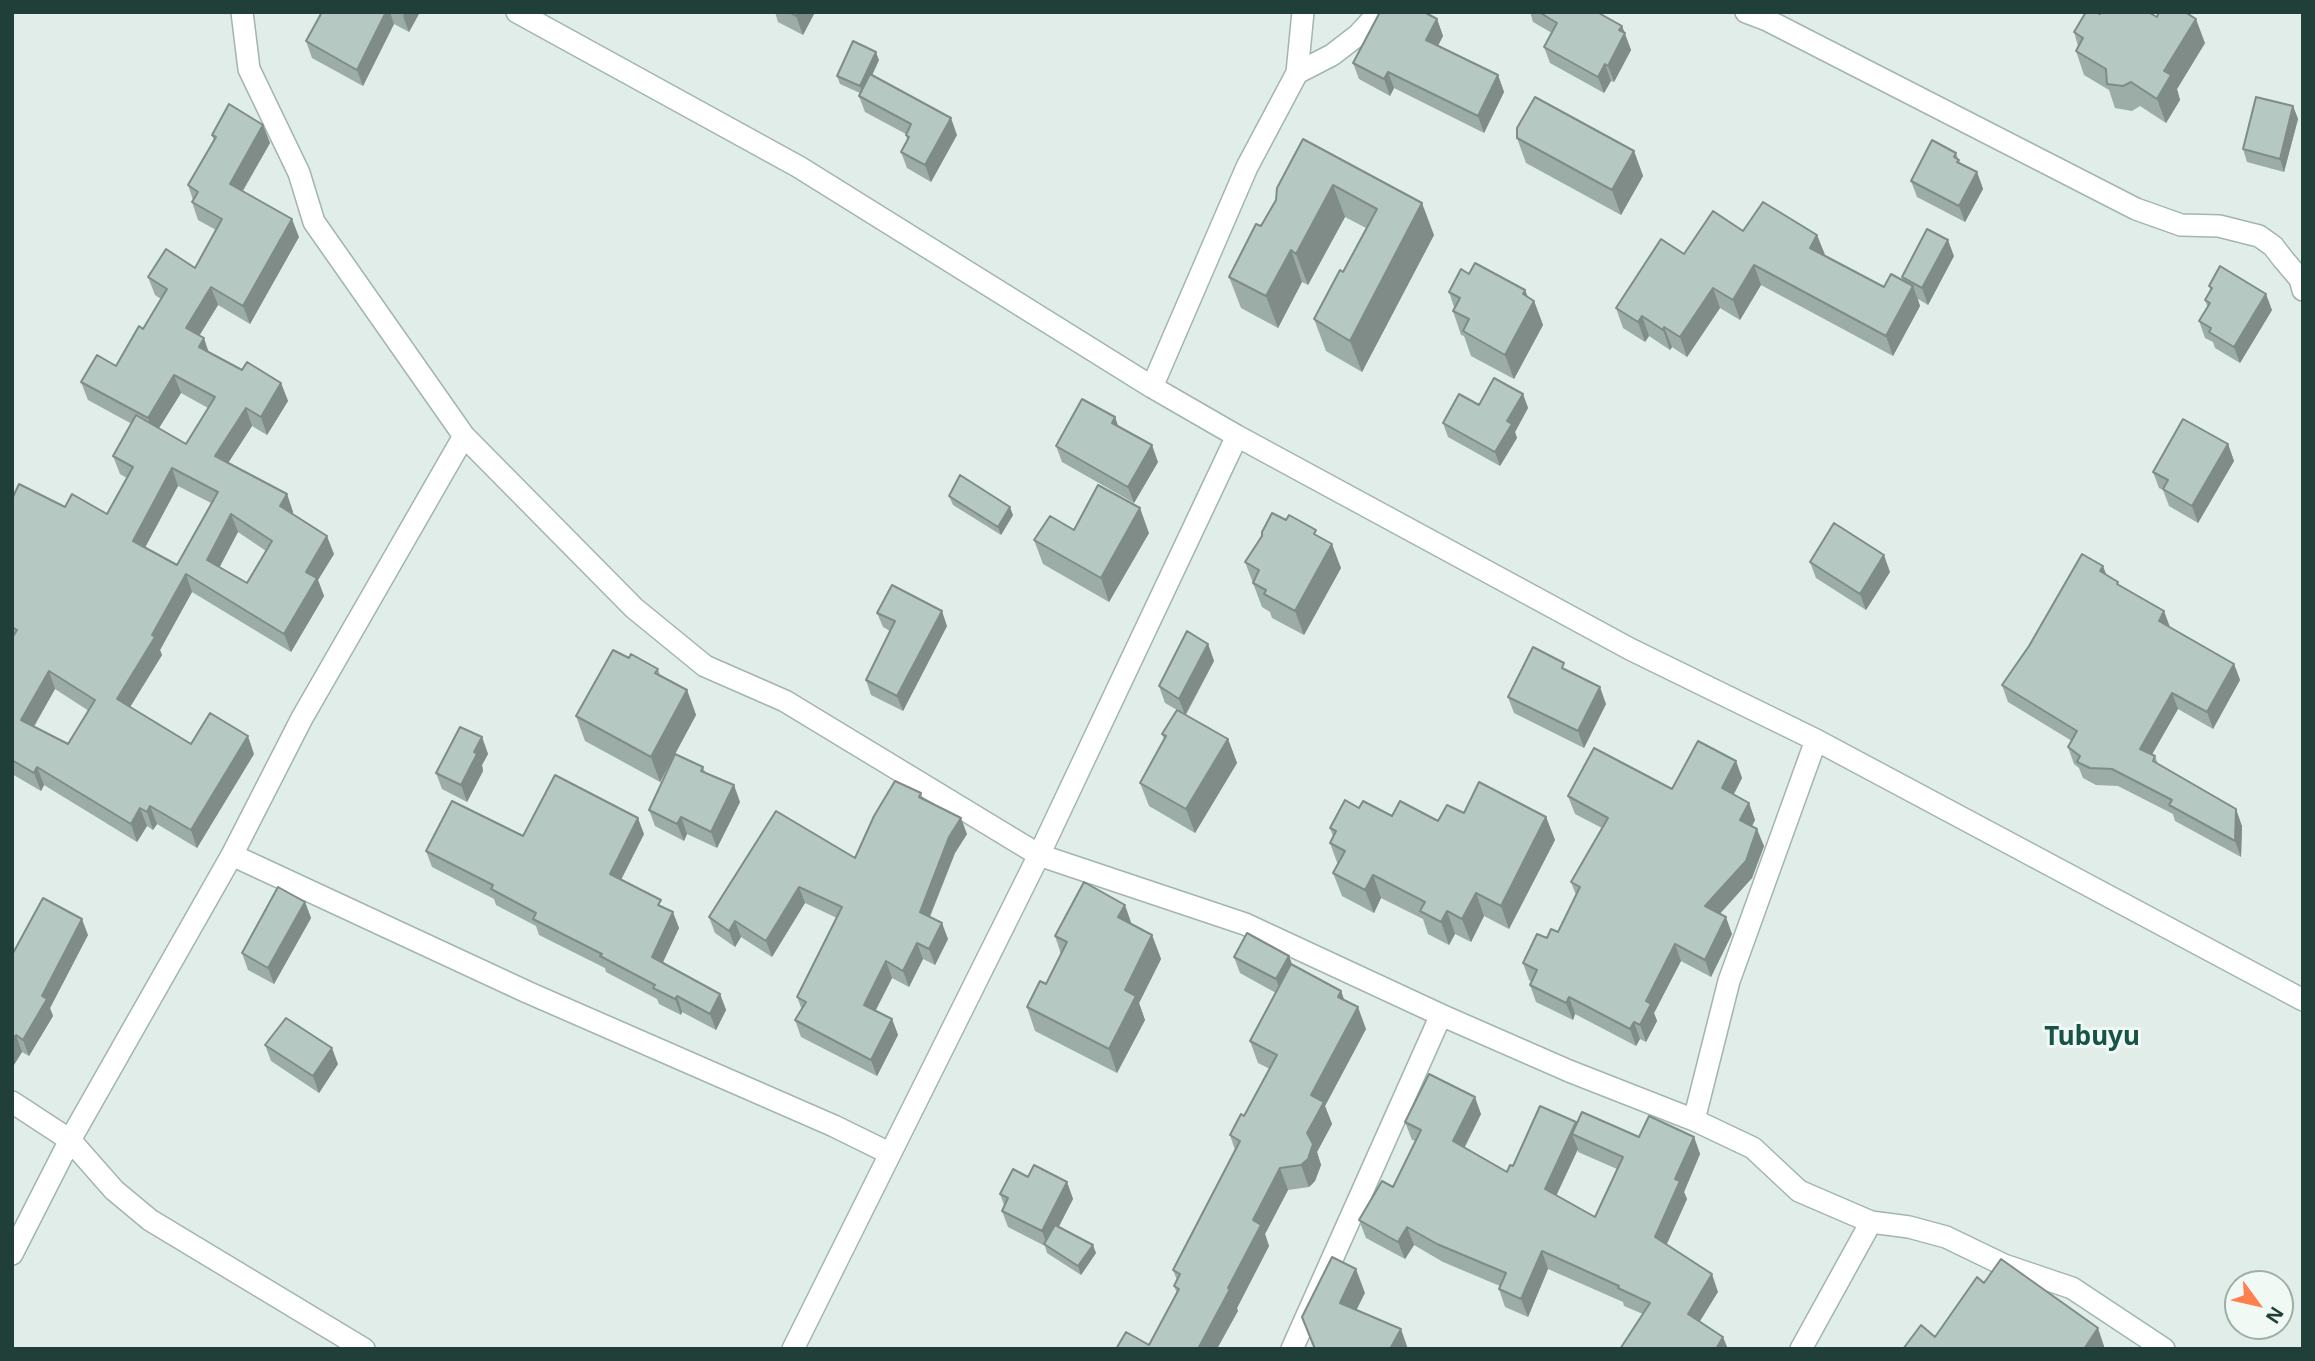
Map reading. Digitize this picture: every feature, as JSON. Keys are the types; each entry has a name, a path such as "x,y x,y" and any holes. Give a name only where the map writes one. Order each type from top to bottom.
{"street":[{"path":"242,12 249,69 299,173 314,222 464,436 634,608 705,666 785,701 1039,855 1245,924 1569,1071 1695,1120 1753,1149 1800,1191 1871,1222 1909,1227 1946,1237 2004,1265 2072,1288 2164,1349"},
{"path":"517,12 799,167 1152,387 1237,436 1630,649 1816,740 2303,1000"},
{"path":"1152,387 1247,167 1297,72 1303,12"},
{"path":"1297,72 1332,55 1358,35 1379,12"},
{"path":"1746,12 1762,16 2136,209 2181,225 2227,227 2259,236 2273,246 2300,279 2303,290"},
{"path":"12,1254 69,1140 232,855 302,718 464,436"},
{"path":"793,1349 1039,855 1237,436"},
{"path":"1695,1120 1729,981 1816,740"},
{"path":"232,855 527,992 834,1126 889,1153"},
{"path":"1292,1349 1441,1015"},
{"path":"12,1102 69,1140 114,1190 150,1220 364,1349"},
{"path":"1801,1349 1871,1222"}],"building":[{"path":"322,12 386,12 357,70 306,41"},
{"path":"1380,12 1424,12 1437,19 1426,40 1498,75 1478,116 1388,72 1384,79 1353,63"},
{"path":"1539,12 1597,12 1622,26 1619,30 1625,33 1608,66 1605,64 1598,77 1544,47 1557,23"},
{"path":"2086,12 2148,12 2157,17 2159,12 2185,12 2196,19 2164,71 2171,75 2157,99 2131,82 2123,86 2107,84 2106,69 2076,51 2083,38 2074,32"},
{"path":"853,41 876,52 860,86 837,76"},
{"path":"870,74 951,118 925,165 901,152 909,137 906,135 911,124 859,96"},
{"path":"1535,97 1634,151 1612,190 1517,138 1517,128"},
{"path":"2256,97 2293,106 2280,159 2243,149"},
{"path":"229,104 263,125 230,184 292,219 243,306 211,287 186,328 204,338 199,347 242,370 247,362 281,383 261,417 246,408 215,456 287,494 280,506 327,536 306,572 317,578 284,634 186,574 152,635 155,637 117,699 191,744 210,713 248,736 191,830 150,806 147,812 140,808 131,824 37,767 34,773 12,760 12,638 17,630 12,627 12,499 19,484 65,507 72,494 107,514 133,467 113,456 136,415 186,444 215,397 174,375 148,418 81,382 97,355 116,366 139,326 143,329 167,289 148,277 166,249 195,268 222,219 192,202 198,192 188,185 216,137 212,135","holes":["172,468 218,492 177,565 133,541","231,514 272,541 247,583 207,560","49,671 95,700 68,744 21,720"]},
{"path":"1303,139 1422,203 1350,341 1314,319 1377,209 1333,185 1296,254 1291,250 1266,296 1229,277 1256,224 1261,226 1276,200 1277,188"},
{"path":"1932,140 1956,153 1954,157 1959,160 1957,162 1977,172 1959,206 1911,181"},
{"path":"1763,202 1817,235 1810,248 1884,287 1891,274 1913,286 1886,336 1754,265 1733,300 1713,288 1680,337 1642,316 1638,322 1616,308 1661,239 1684,254 1713,211 1743,231"},
{"path":"1927,229 1948,240 1922,288 1902,277"},
{"path":"1475,263 1525,290 1523,294 1534,301 1505,355 1463,331 1469,319 1453,311 1460,298 1449,292 1461,269 1469,274"},
{"path":"2220,266 2266,294 2234,347 2209,332 2211,328 2199,321 2210,303 2205,300"},
{"path":"1494,378 1523,394 1507,421 1512,424 1495,452 1443,423 1459,394 1479,405"},
{"path":"1082,399 1115,417 1112,423 1152,445 1128,487 1056,446"},
{"path":"2183,419 2228,444 2192,506 2163,489 2168,480 2153,472"},
{"path":"960,475 1010,507 998,527 949,496"},
{"path":"1098,485 1140,508 1101,578 1034,540 1050,516 1074,530"},
{"path":"1272,513 1286,520 1289,515 1316,530 1314,534 1332,544 1295,611 1264,594 1266,590 1253,583 1259,570 1245,562 1262,536"},
{"path":"1834,523 1884,555 1860,594 1810,562"},
{"path":"2082,554 2103,566 2100,571 2118,582 2117,584 2164,611 2159,621 2234,664 2207,712 2172,693 2140,749 2155,756 2153,761 2236,809 2235,841 2169,805 2172,800 2112,769 2090,768 2077,762 2080,756 2068,747 2077,731 2002,685 2029,646"},
{"path":"892,585 942,611 897,696 866,680 895,621 877,613"},
{"path":"1187,631 1208,644 1179,699 1159,686"},
{"path":"1533,647 1564,663 1562,668 1600,687 1578,731 1508,697"},
{"path":"613,650 629,658 631,654 658,669 655,673 687,690 651,757 576,716"},
{"path":"1177,710 1228,739 1186,809 1140,783 1166,736 1162,734"},
{"path":"460,727 482,737 474,752 477,754 461,785 436,773"},
{"path":"1698,741 1736,761 1722,788 1749,803 1740,820 1757,829 1746,861 1705,906 1726,917 1705,960 1675,944 1646,1001 1651,1004 1640,1025 1634,1022 1630,1029 1569,997 1566,1003 1530,985 1537,970 1523,963 1537,934 1547,938 1551,929 1558,932 1580,887 1571,882 1608,818 1568,796 1594,748 1672,789"},
{"path":"675,754 703,767 701,771 734,785 711,832 681,817 677,824 649,810"},
{"path":"555,775 638,818 610,874 661,900 658,905 673,912 652,957 720,994 710,1014 677,996 675,999 653,988 655,985 600,956 602,954 533,919 536,913 491,889 493,885 426,851 452,801 523,836"},
{"path":"895,781 921,793 919,797 961,818 949,837 920,912 942,923 929,949 917,943 903,971 886,961 864,1005 892,1019 871,1060 795,1020 806,1002 797,997 842,907 799,887 766,941 735,921 729,931 709,917 776,811 855,858 874,816"},
{"path":"1479,782 1546,817 1501,906 1476,893 1462,919 1447,911 1441,922 1420,911 1425,902 1373,875 1365,890 1333,873 1345,851 1330,843 1336,831 1330,828 1345,800 1359,808 1363,801 1392,816 1400,801 1438,821 1447,805 1464,813"},
{"path":"1084,882 1125,905 1118,917 1152,935 1125,990 1136,996 1109,1049 1027,1007 1040,981 1046,984 1067,942 1055,936"},
{"path":"278,887 305,902 268,968 242,953"},
{"path":"43,898 82,919 42,996 47,999 23,1040 16,1035 12,1041 12,955"},
{"path":"1247,933 1289,956 1276,979 1234,957"},
{"path":"1291,964 1341,991 1338,997 1358,1007 1311,1095 1324,1102 1307,1133 1313,1144 1308,1159 1301,1165 1280,1168 1253,1220 1261,1225 1198,1349 1116,1349 1126,1332 1149,1345 1179,1289 1174,1286 1180,1274 1173,1270 1240,1141 1230,1135 1241,1114 1244,1116 1277,1055 1250,1041"},
{"path":"286,1018 332,1048 313,1076 265,1045"},
{"path":"1429,1074 1475,1097 1453,1141 1507,1172 1510,1165 1513,1166 1540,1106 1576,1122 1545,1189 1595,1217 1623,1157 1572,1134 1582,1112 1639,1137 1649,1116 1694,1137 1675,1179 1680,1181 1655,1237 1712,1274 1688,1314 1723,1337 1716,1349 1620,1349 1650,1303 1542,1251 1521,1299 1499,1289 1506,1273 1437,1244 1407,1227 1398,1242 1359,1220 1382,1181 1393,1187 1421,1130 1405,1122"},
{"path":"1034,1165 1067,1182 1042,1231 1002,1211 1008,1198 1000,1194 1013,1169 1028,1177"},
{"path":"1055,1225 1093,1245 1078,1266 1044,1244"},
{"path":"1332,1257 1356,1269 1340,1303 1401,1329 1390,1349 1315,1349 1302,1317"},
{"path":"2001,1259 2098,1328 2084,1349 1903,1349 1921,1325 1935,1337 1977,1277 1984,1283"}],"district":[{"name":"Tubuyu","path":"2092,1038"}]}
